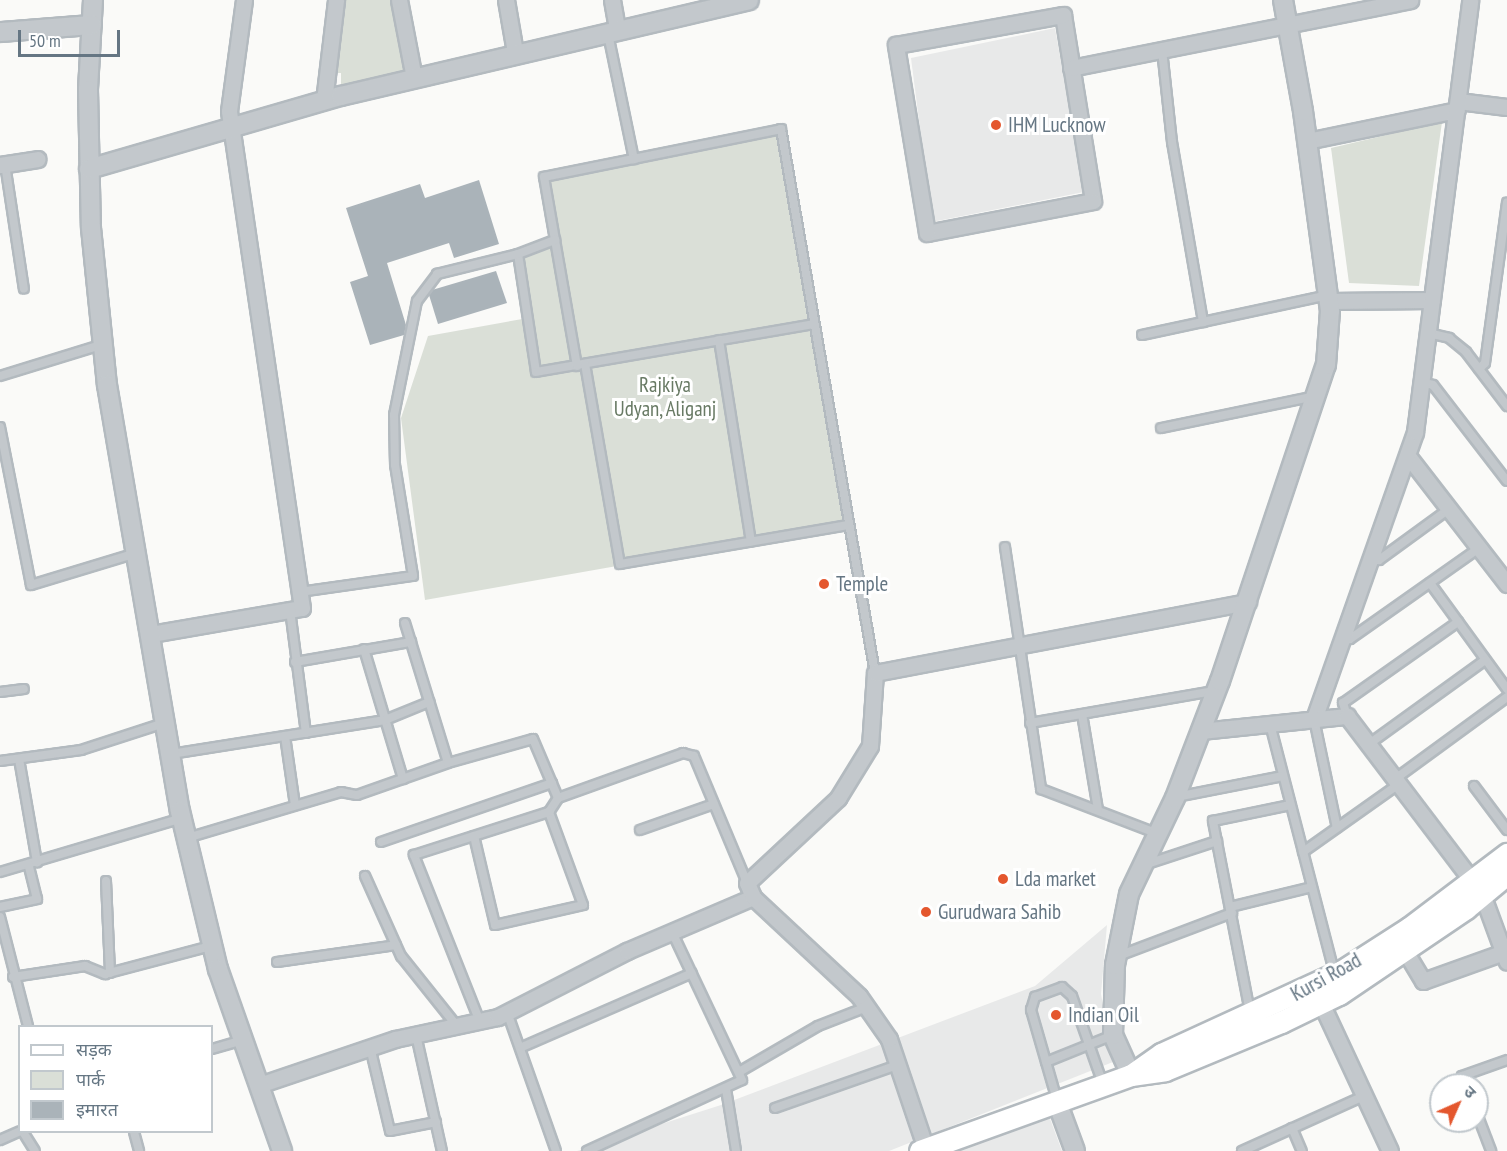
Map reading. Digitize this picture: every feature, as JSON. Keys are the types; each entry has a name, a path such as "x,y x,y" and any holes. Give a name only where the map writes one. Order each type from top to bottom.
{"main road":[{"name":"Kursi Road","path":"923,1150 1131,1075 1166,1070 1321,1003 1405,951 1477,888 1507,854"},
{"name":"Kursi Road","path":"1131,1075 1161,1054 1251,1016 1335,975 1477,888 1507,874"}],"street":[{"path":"93,0 89,169 91,228 103,344 137,553 182,818 212,946 282,1151"},
{"path":"151,634 302,608 229,111 244,0"},
{"path":"324,101 336,0"},
{"path":"399,0 414,78"},
{"path":"506,0 515,52"},
{"path":"612,0 612,30"},
{"path":"89,169 324,101 515,52 722,3 749,0"},
{"path":"1131,1075 1113,1035 1116,956 1129,894 1176,798 1217,690 1326,365 1328,298 1307,141 1283,0"},
{"path":"1071,68 1410,0"},
{"path":"1314,719 1368,558 1408,456 1422,382 1470,0"},
{"path":"1063,15 1071,68 1093,201 927,233 896,45 1063,15"},
{"path":"0,32 92,25"},
{"path":"1307,141 1457,106 1507,107"},
{"path":"2,164 38,159"},
{"path":"1328,298 1432,300"},
{"path":"1408,456 1507,584"},
{"path":"923,1150 889,1039 867,1007 811,947 753,897 747,882 838,798 870,746 875,673 1248,602"},
{"path":"1201,731 1347,716 1477,888 1506,955 1423,981 1405,951"},
{"path":"259,1085 370,1047 480,1022 507,1012 672,932 753,897"},
{"path":"1321,1003 1390,1151"},
{"path":"1057,1102 1076,1151"}],"lane":[{"path":"612,30 634,159"},
{"path":"1162,50 1172,142 1203,322"},
{"path":"849,525 620,564 544,177 781,129 875,673"},
{"path":"2,164 24,289"},
{"path":"1479,369 1485,363 1507,203"},
{"path":"300,592 413,576 395,465 394,415 417,301 437,274 518,254 555,240"},
{"path":"518,254 536,372 814,324"},
{"path":"1142,335 1328,298"},
{"path":"1428,333 1449,338 1479,369 1507,406"},
{"path":"719,340 752,542"},
{"path":"0,376 103,344"},
{"path":"1422,382 1434,385 1507,481"},
{"path":"1161,428 1316,396"},
{"path":"0,427 31,585 137,553"},
{"path":"1368,558 1379,560 1449,510"},
{"path":"1005,547 1017,646 1041,789 1158,834"},
{"path":"1341,637 1350,639 1479,548"},
{"path":"1430,583 1507,689"},
{"path":"290,610 306,733"},
{"path":"1347,716 1343,703 1458,622"},
{"path":"405,623 448,763"},
{"path":"296,662 411,642"},
{"path":"364,649 404,779"},
{"path":"1368,744 1485,660"},
{"path":"0,693 24,689"},
{"path":"1030,723 1217,690"},
{"path":"1303,852 1507,697"},
{"path":"171,754 385,720 429,702"},
{"path":"1082,714 1098,810"},
{"path":"1314,719 1337,828"},
{"path":"0,761 81,750 166,723"},
{"path":"1270,723 1335,975"},
{"path":"285,736 295,805"},
{"path":"187,838 341,792 357,795 448,763 533,739 558,798"},
{"path":"480,1022 414,855 549,812 558,798 683,753 694,756 747,882"},
{"path":"0,907 37,900 20,759"},
{"path":"1176,798 1283,776"},
{"path":"381,842 552,783"},
{"path":"1474,786 1507,830"},
{"path":"640,830 714,804"},
{"path":"1251,1016 1213,821 1290,805"},
{"path":"474,836 495,925 582,905 549,812"},
{"path":"0,872 182,818"},
{"path":"1143,866 1217,841"},
{"path":"365,876 396,945 457,1027"},
{"path":"106,880 110,973"},
{"path":"1116,956 1231,910 1312,887"},
{"path":"0,918 13,977 28,1025"},
{"path":"587,1151 742,1080 672,932"},
{"path":"277,962 396,945"},
{"path":"13,977 85,966 110,973 212,946"},
{"path":"522,1047 692,973"},
{"path":"1057,1102 1031,1010 1035,997 1062,987 1068,990 1103,1085"},
{"path":"739,1072 818,1026 867,1007"},
{"path":"507,1012 522,1047 556,1151"},
{"path":"416,1035 442,1151"},
{"path":"1046,1062 1113,1035"},
{"path":"213,1049 243,1040"},
{"path":"370,1047 390,1131 436,1122"},
{"path":"1470,1073 1507,1060"},
{"path":"775,1108 897,1065"},
{"path":"726,1089 736,1151"},
{"path":"1242,1151 1364,1096"},
{"path":"1292,1128 1302,1151"},
{"path":"0,1140 18,1132"},
{"path":"22,1133 35,1151"},
{"path":"134,1133 139,1151"},
{"path":"1484,1133 1491,1151"}],"shaded area":[{"name":"IHM Lucknow","path":"1055,28 1084,192 932,222 911,58"},
{"path":"1107,925 1101,994 1113,1062 889,1151 577,1151 721,1105 1035,986"},
{"path":"1049,1116 1062,1151 950,1151"}],"green space":[{"path":"341,0 399,0 414,78 341,96 341,73 337,73"},
{"path":"1442,122 1419,286 1349,283 1331,148"},
{"name":"Rajkiya Udyan, Aliganj","path":"781,129 849,525 425,600 401,418 428,336 528,318 518,254 555,240 544,177"}],"building":[{"path":"479,180 499,244 454,258 449,243 387,263 406,325 404,335 370,345 350,282 368,276 346,208 420,184 425,198"},
{"path":"496,271 507,303 438,324 429,295 432,290"}],"place":[{"name":"IHM Lucknow","path":"996,125"},
{"name":"Temple","path":"824,584"},
{"name":"Lda market","path":"1003,879"},
{"name":"Gurudwara Sahib","path":"926,912"},
{"name":"Indian Oil","path":"1056,1015"}]}
